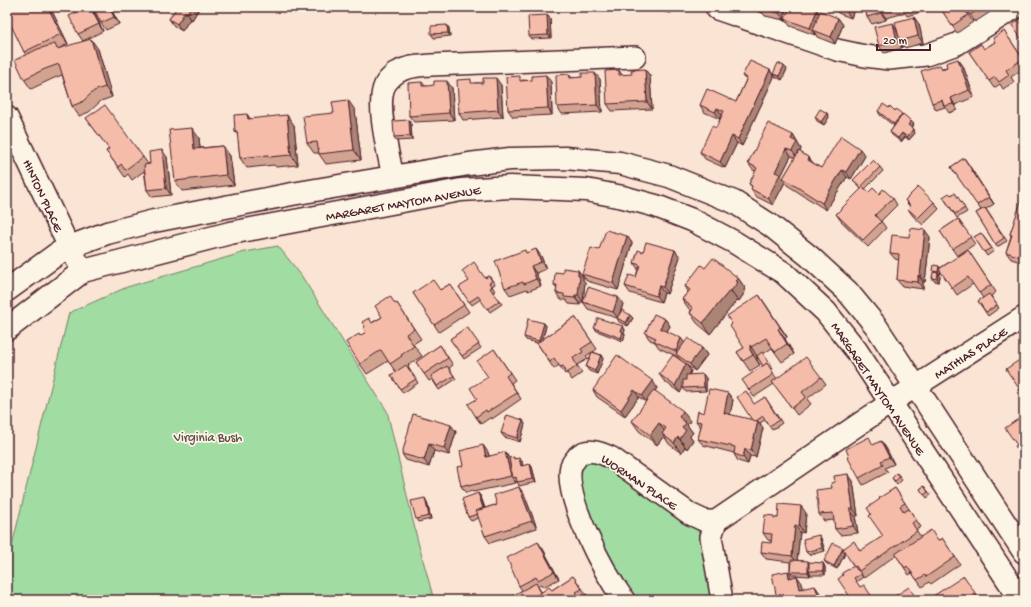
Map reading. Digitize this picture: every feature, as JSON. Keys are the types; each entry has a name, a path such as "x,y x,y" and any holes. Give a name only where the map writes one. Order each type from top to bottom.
{"street":[{"path":"717,9 837,50 889,59 926,55 957,44 1016,7"},
{"path":"393,177 385,139 381,109 385,85 397,72 409,67 522,60 635,57"},
{"name":"HINTON PLACE","path":"7,117 68,247 83,271"},
{"name":"MARGARET MAYTOM AVENUE","path":"7,290 68,247 107,233 154,222 292,194 469,164 510,159 565,158 620,162 669,176 734,202 770,225 809,256 847,291 876,326 1024,552"},
{"path":"656,206 669,176"},
{"name":"MARGARET MAYTOM AVENUE","path":"7,329 83,271 230,233 461,190 510,187 586,190 623,197 656,206 692,220 728,239 784,274 826,312 856,350 1021,600"},
{"name":"MATHIAS PLACE","path":"890,403 1024,317"},
{"path":"722,600 711,538 716,521 890,403"},
{"name":"WORMAN PLACE","path":"624,600 600,561 584,529 572,491 570,476 571,465 579,455 591,451 602,453 612,458 690,514 705,521 716,521"}],"green space":[{"name":"Virginia Bush","path":"278,246 301,275 387,411 418,542 434,600 7,600 7,566 69,313 127,287 245,252"},
{"path":"583,454 688,511 699,533 714,600 630,600 591,534 576,464"}],"building":[{"path":"7,7 48,7 61,34 24,52 7,17"},
{"path":"90,7 99,24 78,34 69,16"},
{"path":"93,7 109,7 114,17 101,23"},
{"path":"177,7 191,7 187,13 185,12 177,24 169,19"},
{"path":"761,7 780,7 779,13 760,9"},
{"path":"790,7 808,7 817,10 810,28 785,19"},
{"path":"836,7 847,7 846,11"},
{"path":"865,7 898,7 881,11 881,13 867,17"},
{"path":"945,7 963,7 968,15 952,26 941,9"},
{"path":"965,7 983,7 970,15"},
{"path":"820,11 838,18 831,37 813,30"},
{"path":"547,15 548,35 529,36 528,16"},
{"path":"914,17 918,36 900,41 895,22"},
{"path":"1024,17 1024,43 1012,25"},
{"path":"893,23 897,41 879,46 874,27"},
{"path":"447,25 448,33 431,34 431,26"},
{"path":"1004,31 1023,59 1006,70 1009,75 999,82 995,77 989,81 969,52 981,44 984,49 995,42 993,38"},
{"path":"91,39 105,87 94,91 82,102 72,106 59,64 24,79 15,60 38,49 55,44 57,49"},
{"path":"958,59 969,90 951,98 953,104 944,106 942,100 932,103 921,71 940,65 942,69 947,67 946,63"},
{"path":"750,61 770,70 738,139 732,136 720,162 700,152 712,126 716,128 724,111 717,108 715,112 700,105 707,89 736,102 747,78 742,76"},
{"path":"778,63 784,66 779,76 773,74"},
{"path":"645,69 647,102 607,104 605,71 619,70 619,75 632,74 631,70"},
{"path":"582,73 595,73 597,105 557,107 556,75 569,74 570,78 582,77"},
{"path":"546,75 548,108 508,110 506,77 520,76 520,81 532,80 532,76"},
{"path":"483,78 496,78 498,110 459,113 457,80 471,79 471,83 483,83"},
{"path":"434,81 447,81 449,113 409,116 408,83 422,82 422,86 428,86 434,85"},
{"path":"348,100 354,150 319,154 317,142 307,143 303,116 334,113 332,102"},
{"path":"883,104 889,108 890,106 895,111 896,109 902,114 894,124 878,111"},
{"path":"105,105 143,157 125,170 121,164 118,167 106,151 109,149 86,118"},
{"path":"820,109 827,113 821,122 815,117"},
{"path":"247,114 248,119 287,115 291,155 269,157 268,155 240,158 237,131 235,132 234,115"},
{"path":"903,114 911,121 908,125 913,129 907,137 902,133 898,138 890,132"},
{"path":"409,120 410,136 394,137 393,121"},
{"path":"768,123 793,135 791,139 797,142 792,151 786,149 775,172 780,174 768,198 751,189 752,186 749,184 757,168 748,163"},
{"path":"192,128 194,149 223,146 226,175 175,181 169,130"},
{"path":"841,136 860,149 846,172 842,170 822,203 783,178 799,151 809,158 808,160 821,168"},
{"path":"162,150 166,188 147,190 144,165 150,164 149,152"},
{"path":"964,158 989,197 977,205 951,167"},
{"path":"873,160 880,167 861,187 853,180"},
{"path":"863,187 869,192 873,188 879,194 883,189 893,198 875,215 881,222 863,240 836,214"},
{"path":"918,187 934,202 918,218 908,209 911,206 905,200"},
{"path":"949,193 951,195 955,193 965,208 955,214 943,197"},
{"path":"1023,195 1024,258 1006,252 1012,235 1010,234"},
{"path":"985,208 1004,238 995,244 976,213"},
{"path":"958,219 971,237 952,249 940,231"},
{"path":"910,228 925,230 918,282 897,280 899,254 890,253 892,235 909,237"},
{"path":"606,230 627,236 613,283 582,274 591,248 599,250"},
{"path":"981,233 991,248 984,252 974,237"},
{"path":"646,242 675,250 663,287 659,286 656,296 625,286 629,275 636,277 640,265 634,263 638,250 643,252"},
{"path":"536,249 541,262 531,266 536,279 524,284 523,282 505,288 495,261 525,250 526,253"},
{"path":"968,250 991,285 979,293 968,277 952,288 939,269"},
{"path":"713,258 738,278 736,281 738,282 703,323 690,313 693,308 682,299 690,290 685,286 701,265 705,268"},
{"path":"474,262 485,278 489,276 492,281 489,283 492,287 490,288 499,301 487,309 478,296 469,302 459,287 469,281 462,271"},
{"path":"934,265 939,266 938,272 933,271"},
{"path":"563,268 578,270 578,275 580,276 578,295 575,295 575,298 564,297 564,294 556,293 557,285 554,285 555,272 563,273"},
{"path":"933,272 938,273 937,279 932,278"},
{"path":"433,280 440,290 450,284 464,305 434,325 413,293"},
{"path":"588,287 618,297 613,312 583,302"},
{"path":"989,294 997,305 986,312 978,301"},
{"path":"759,295 780,327 778,329 787,344 775,352 766,338 751,347 750,345 750,350 753,355 743,361 737,352 744,348 730,326 732,324 727,316"},
{"path":"390,296 395,304 397,303 414,329 406,334 414,346 390,364 381,350 360,364 346,342 359,334 360,336 366,332 363,328 365,327 362,322 369,318 372,323 382,317 375,306"},
{"path":"622,310 630,315 626,323 617,318"},
{"path":"654,314 665,319 660,328 681,338 676,351 654,341 656,338 645,333"},
{"path":"575,317 592,342 581,349 583,352 573,358 577,366 567,373 563,366 560,367 554,358 550,362 537,343"},
{"path":"598,318 623,326 621,338 594,328"},
{"path":"528,319 544,323 539,341 524,337"},
{"path":"467,327 479,344 462,356 450,339"},
{"path":"688,338 702,348 690,364 676,354"},
{"path":"440,345 448,358 424,374 416,362"},
{"path":"494,349 510,373 506,376 517,393 487,412 486,410 476,417 468,404 477,399 470,388 488,377 477,361"},
{"path":"592,352 601,355 595,371 586,367"},
{"path":"762,352 771,365 769,367 767,363 763,366 757,356"},
{"path":"617,355 653,381 642,396 634,390 621,410 593,390"},
{"path":"673,355 686,364 675,386 659,374"},
{"path":"806,357 821,377 802,392 806,397 792,408 772,382"},
{"path":"1024,357 1024,396 1006,369"},
{"path":"767,363 774,374 749,390 742,380"},
{"path":"406,365 416,379 400,389 391,375"},
{"path":"447,366 454,376 437,386 431,376"},
{"path":"703,374 704,387 683,388 683,380 686,380 686,375"},
{"path":"709,389 728,393 724,413 758,421 751,450 745,449 743,457 734,454 735,447 698,439 702,422 696,421 698,411 704,413"},
{"path":"654,390 683,411 679,417 686,423 682,428 686,430 680,439 678,437 674,443 662,434 666,428 659,423 650,435 632,421"},
{"path":"746,391 754,404 765,397 779,420 769,426 763,416 756,421 752,420 737,397"},
{"path":"413,414 451,425 444,448 429,444 424,460 402,454"},
{"path":"507,415 523,420 517,438 501,433"},
{"path":"1024,415 1024,458 1005,428"},
{"path":"869,437 873,445 881,441 889,457 881,461 883,465 859,478 848,458 846,449"},
{"path":"483,445 486,457 505,452 511,476 468,486 468,484 461,486 457,467 463,466 460,451"},
{"path":"514,457 514,459 519,458 521,466 530,464 533,479 517,482 516,477 513,478 509,458"},
{"path":"897,473 900,477 895,481 892,478"},
{"path":"848,474 853,509 850,509 853,526 835,529 833,513 819,514 816,490 832,488 831,483 835,482 834,476"},
{"path":"924,486 928,492 924,495 920,489"},
{"path":"519,487 532,521 485,536 476,511 497,505 494,495"},
{"path":"895,488 905,503 900,506 904,512 909,509 916,520 912,523 917,531 859,571 856,566 854,567 843,549 854,541 860,551 883,536 869,516 871,514 867,508"},
{"path":"478,493 483,508 476,511 478,514 468,517 462,499"},
{"path":"425,498 429,516 416,519 411,501"},
{"path":"779,504 801,506 799,526 795,525 792,556 761,552 762,542 771,543 772,534 763,533 765,515 778,518"},
{"path":"931,530 938,541 942,538 955,557 926,577 925,575 917,580 907,566 905,568 895,554"},
{"path":"819,535 822,548 806,552 803,539"},
{"path":"538,542 554,572 538,580 536,577 519,586 507,558"},
{"path":"833,543 843,548 834,566 824,561"},
{"path":"791,560 808,561 808,572 790,572"},
{"path":"809,562 823,563 823,571 809,571"},
{"path":"854,566 861,574 854,578 860,587 864,585 874,600 852,600 838,579 843,575 842,573"},
{"path":"788,571 789,578 797,576 800,589 815,586 820,599 843,595 844,600 773,600 777,599 772,574"},
{"path":"573,576 582,589 576,592 581,600 530,600 549,587 552,590"},
{"path":"964,576 979,599 927,600"},
{"path":"536,583 541,593 527,600 509,600 508,598"},
{"path":"909,587 917,600 889,600"}]}
